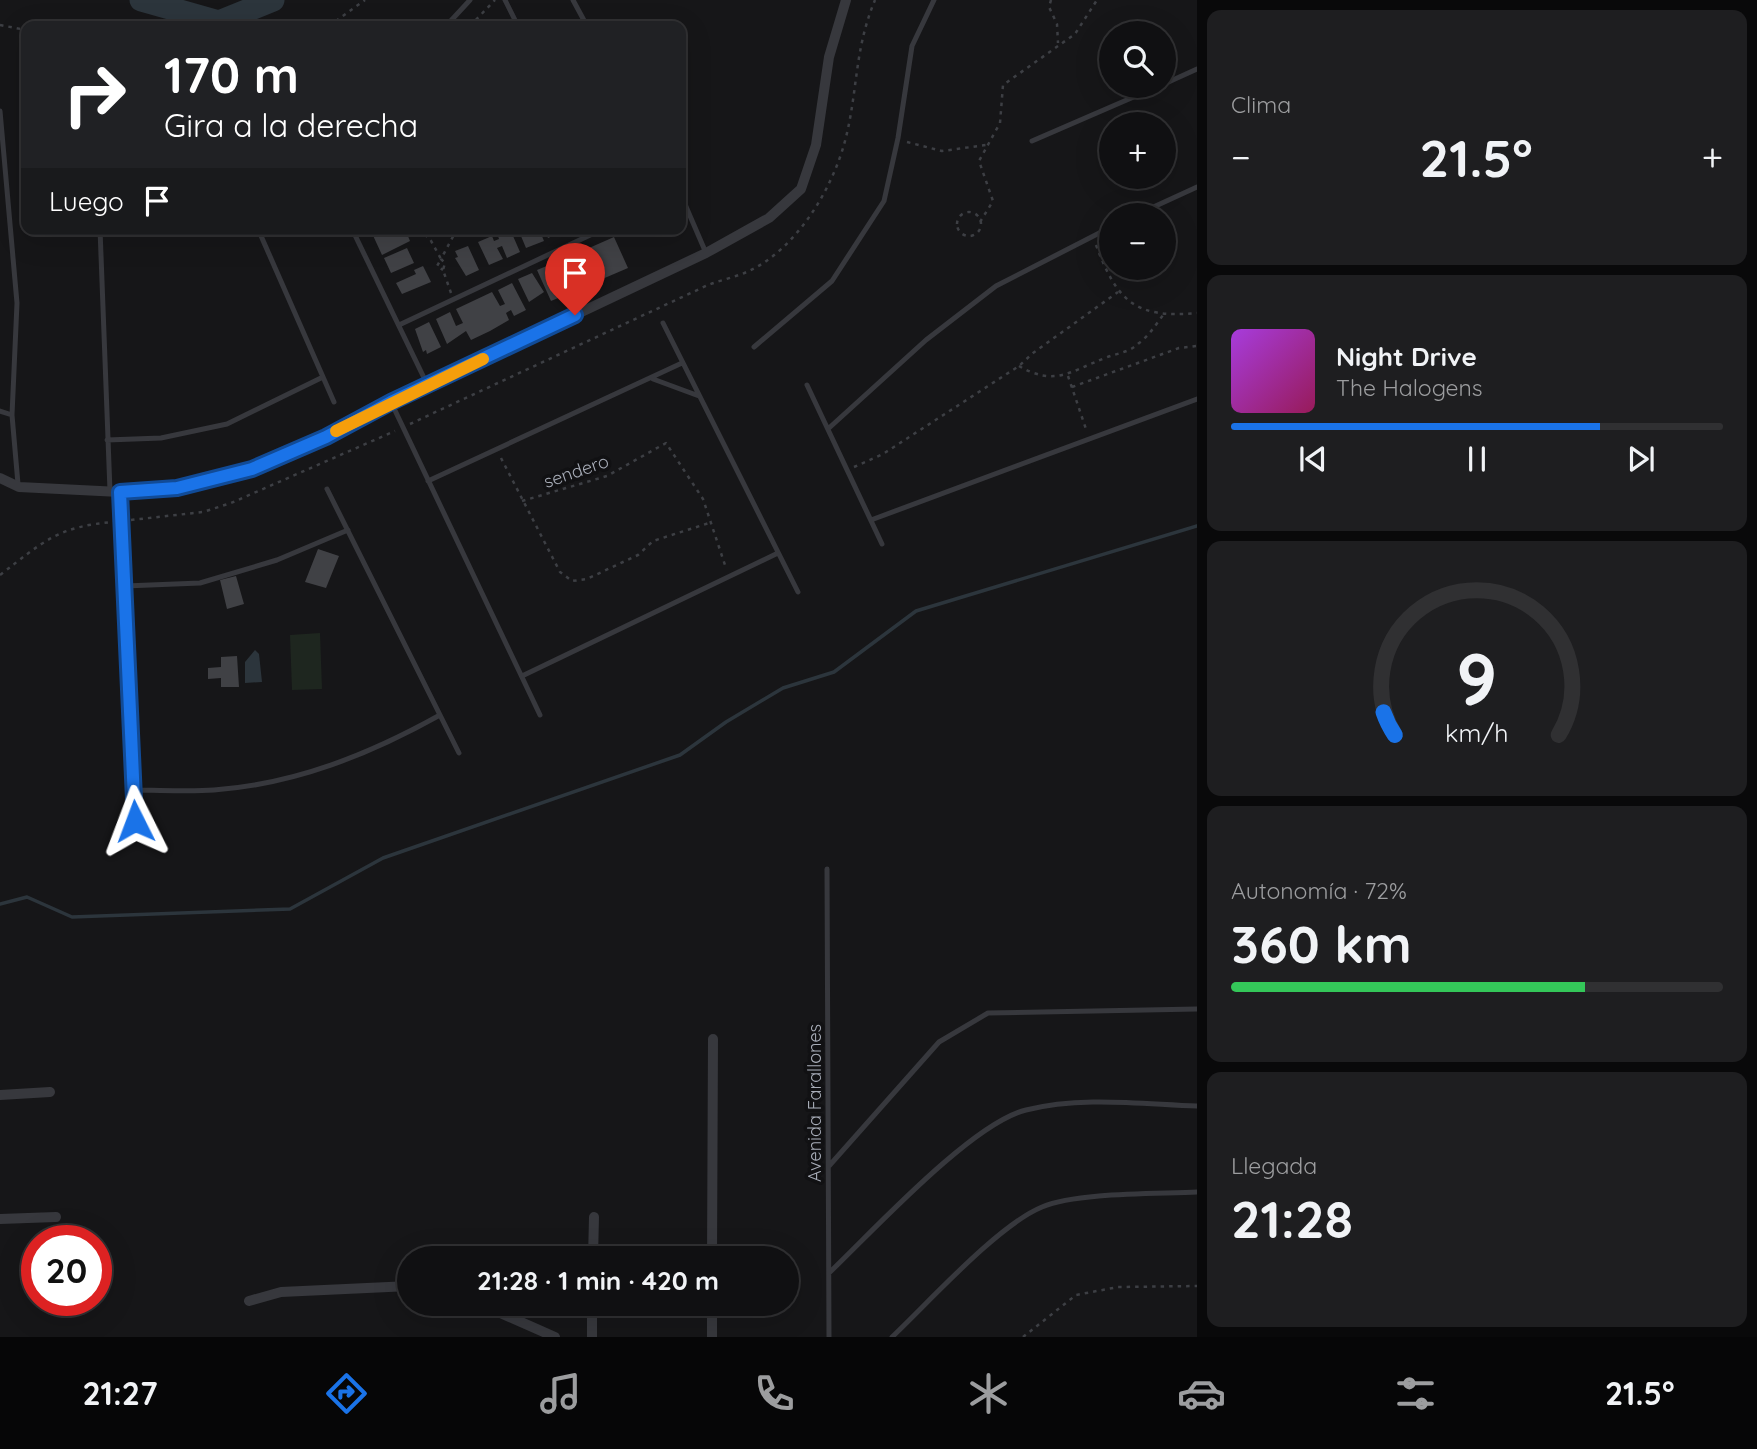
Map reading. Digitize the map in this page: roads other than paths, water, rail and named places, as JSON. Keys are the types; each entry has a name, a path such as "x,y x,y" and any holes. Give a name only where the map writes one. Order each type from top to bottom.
{"street":[{"path":"0,478 19,487 115,492 177,488 252,469 326,437 391,402 706,253 769,218 802,190 816,145 829,57 846,0"},
{"path":"712,1246 713,1039"},
{"path":"0,1095 50,1092"},
{"path":"0,1219 56,1217"},
{"path":"593,1246 594,1217"},
{"path":"249,1301 281,1292 397,1287"},
{"path":"507,1316 555,1337"},
{"path":"592,1316 592,1337"},
{"path":"712,1316 712,1337"}],"lane":[{"path":"451,21 470,0"},
{"path":"505,0 516,21"},
{"path":"573,0 584,21"},
{"path":"754,347 832,281 884,201 898,138 912,46 934,0"},
{"path":"1176,78 1197,69"},
{"path":"1032,141 1131,98"},
{"path":"0,111 17,303 12,415 19,487"},
{"path":"1162,203 1197,187"},
{"path":"686,207 706,253"},
{"path":"829,428 926,340 996,286 1099,233"},
{"path":"100,235 107,440 125,586 135,821"},
{"path":"261,235 334,402"},
{"path":"355,235 427,385"},
{"path":"398,325 590,235"},
{"path":"663,323 798,593"},
{"path":"428,481 653,379 682,363"},
{"path":"107,440 161,438 226,424 323,377"},
{"path":"653,379 699,396"},
{"path":"807,384 882,544"},
{"path":"871,520 1197,399"},
{"path":"391,402 540,715"},
{"path":"0,411 12,415"},
{"path":"327,489 460,753"},
{"path":"125,586 200,583 277,560 348,530"},
{"path":"522,676 778,554"},
{"path":"134,790 214,790 301,776 387,744 440,715"},
{"name":"Avenida Farallones","path":"827,869 829,1337"},
{"path":"829,1166 939,1042 988,1013 1197,1009"},
{"path":"829,1273 986,1127 1024,1110 1079,1102 1197,1106"},
{"path":"892,1337 1002,1233 1042,1207 1093,1198 1197,1192"}],"waterway":[{"path":"141,0 215,21"},
{"path":"221,21 273,0"},
{"path":"0,904 27,897 72,917 290,909 383,858 680,755 726,722 783,688 834,672 916,611 1197,526"}]}
